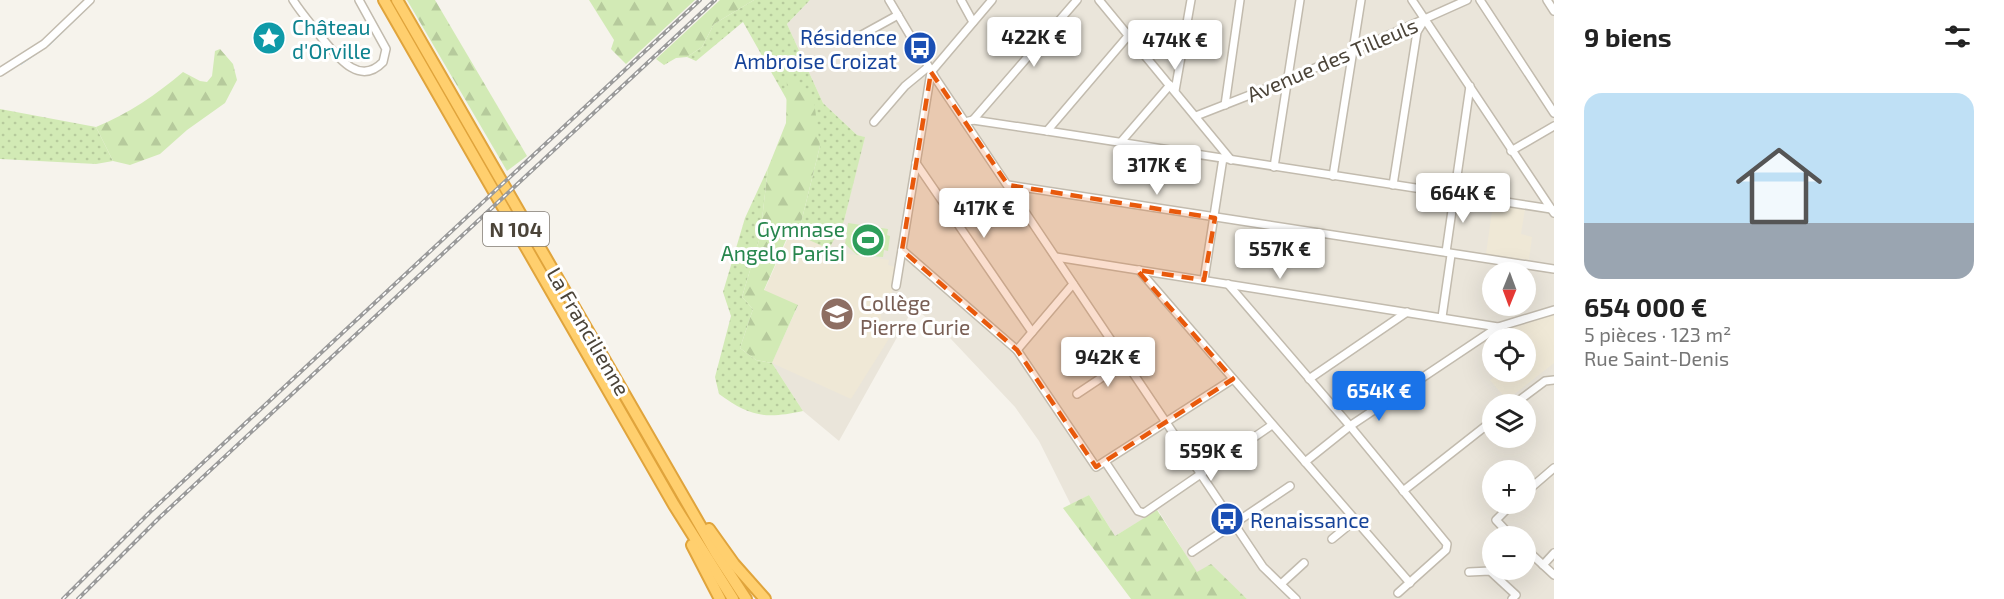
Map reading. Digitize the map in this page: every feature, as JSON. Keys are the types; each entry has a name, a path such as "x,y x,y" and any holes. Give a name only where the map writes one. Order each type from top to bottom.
{"highway":[{"name":"La Francilienne","path":"384,0 674,505 733,599"},
{"name":"La Francilienne","path":"397,0 716,553 746,599"},
{"path":"667,466 734,564 765,599"},
{"path":"674,505 673,510 720,599"}],"street":[{"path":"0,72 44,44 90,0"},
{"path":"293,0 343,64 361,72 370,71 383,62 386,49 359,0"},
{"path":"889,0 930,70 969,121 1008,186 1263,567 1296,599"},
{"path":"961,0 973,22"},
{"path":"874,122 904,86 930,70 992,0"},
{"path":"969,121 1077,0"},
{"path":"1099,0 1196,116 1227,159 1204,280"},
{"path":"1120,143 1172,88 1190,0"},
{"path":"1225,105 1240,0"},
{"path":"1274,167 1300,0"},
{"path":"1333,176 1361,0"},
{"path":"1412,0 1552,211"},
{"name":"Avenue des Tilleuls","path":"1196,116 1288,80 1467,0"},
{"path":"1480,0 1554,113"},
{"path":"1547,0 1554,11"},
{"path":"849,42 898,15"},
{"path":"1393,185 1417,32 1425,19"},
{"path":"1047,131 1128,36"},
{"path":"896,286 930,70"},
{"path":"1442,317 1454,195 1470,86"},
{"path":"969,121 1047,131 1552,211"},
{"path":"1511,151 1554,126"},
{"path":"916,163 1032,333"},
{"path":"1008,186 1554,269"},
{"path":"902,250 1017,350 1096,467 1233,379"},
{"path":"1056,257 1498,327"},
{"path":"1139,270 1353,520 1410,583"},
{"path":"1017,350 1073,284"},
{"path":"1228,284 1350,426 1448,546 1398,593"},
{"path":"1305,462 1350,426 1498,327 1554,310"},
{"path":"1309,379 1407,312"},
{"path":"1077,394 1125,362"},
{"path":"1528,394 1545,381 1554,380"},
{"path":"1106,462 1140,513 1272,425"},
{"path":"1403,491 1482,429"},
{"path":"1536,483 1554,468"},
{"path":"1192,552 1290,486"},
{"path":"1502,514 1496,520 1502,526"},
{"path":"1332,539 1353,520"},
{"path":"1544,565 1554,553"},
{"path":"1536,558 1554,575"},
{"path":"1281,584 1304,563"},
{"path":"1469,572 1490,571 1516,594 1512,599"}],"highlighted area":[{"path":"931,72 1008,185 1215,218 1204,280 1137,270 1233,379 1096,467 1017,350 902,250"}],"shaded area":[{"path":"810,0 1554,0 1554,599 1247,599 1211,565 1197,573 1158,510 1115,536 1089,495 1071,505 1039,441 1015,407 951,339 914,307 839,441 803,411 772,363 798,306 791,231 844,221 864,137 857,135 823,103 787,24"},
{"path":"1493,204 1525,209 1521,234 1532,237 1529,260 1486,254"},
{"name":"Collège Pierre Curie","path":"791,231 843,253 889,260 888,265 895,267 892,293 885,293 885,300 880,300 882,329 895,329 851,399 772,363 798,306 764,291"},
{"path":"1554,313 1554,363 1536,377 1536,328 1508,328 1506,326"},
{"path":"1492,382 1530,382 1515,394 1502,394"}],"green space":[{"path":"407,0 435,0 527,156 507,171"},
{"path":"589,0 695,0 626,64 611,49 614,40"},
{"path":"720,0 754,0 714,24 702,47 687,57 676,58 664,65 656,59"},
{"path":"754,0 810,0 787,24 823,103 857,135 865,137 844,221 829,249 798,235 820,146 787,77 787,100 743,22 696,61 687,57 702,47 714,24"},
{"path":"220,49 233,64 237,80 225,103 187,130 160,154 130,165 113,161 96,127 142,103 183,72 207,82 212,76 215,51"},
{"path":"787,76 814,101 820,146 798,235 790,231 764,290 798,305 772,363 756,360 740,348 753,309 742,297 760,237 768,168 786,123"},
{"path":"0,109 96,127 113,161 96,164 0,159"},
{"path":"768,168 760,237 742,297 753,309 740,348 756,360 772,363 803,411 779,415 749,412 730,402 719,394 715,377 731,316 723,292 745,218"},
{"name":"Gymnase Angelo Parisi","path":"848,223 888,229 887,235 890,236 888,251 884,250 883,257 857,255 845,244"},
{"path":"1089,495 1115,536 1157,510 1197,572 1211,564 1247,599 1131,599 1063,508"}],"waterway":[{"path":"21,64 49,45 86,9"}],"railway":[{"path":"63,599 150,512 700,0"},
{"path":"78,599 159,518 715,0"}],"place":[{"name":"Château d'Orville","path":"269,38"},
{"name":"Résidence Ambroise Croizat","path":"920,48"},
{"name":"Gymnase Angelo Parisi","path":"868,240"},
{"name":"Collège Pierre Curie","path":"837,314"},
{"name":"Renaissance","path":"1227,519"}]}
